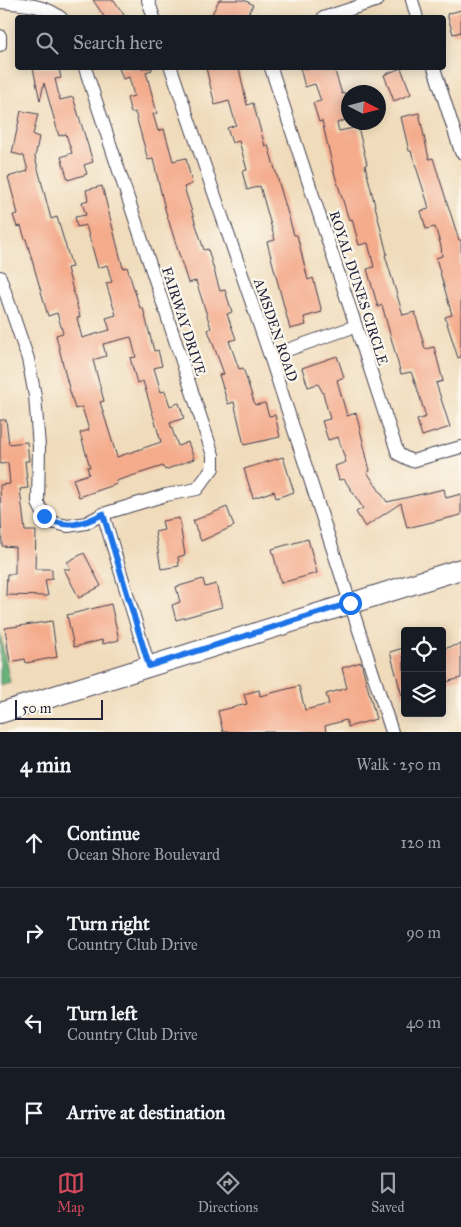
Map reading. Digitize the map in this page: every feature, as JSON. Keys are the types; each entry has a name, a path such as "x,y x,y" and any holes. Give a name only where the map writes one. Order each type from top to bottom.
{"main road":[{"path":"0,713 461,569"}],"street":[{"path":"148,0 153,15"},
{"path":"332,15 378,0"},
{"path":"412,0 417,15"},
{"path":"0,2 26,4 48,9 57,15"},
{"path":"0,36 0,45"},
{"name":"FAIRWAY DRIVE","path":"0,277 28,359 35,396 39,447 38,503 44,516 55,523 68,526 86,523 103,514 166,494 197,488 212,468 213,455 85,70"},
{"name":"AMSDEN ROAD","path":"172,70 270,356 392,732"},
{"name":"ROYAL DUNES CIRCLE","path":"272,70 398,454 412,461 461,447"},
{"path":"435,70 461,152"},
{"path":"270,356 356,326"},
{"path":"103,514 149,666"}],"green space":[{"path":"0,633 10,682 0,685"}],"building":[{"path":"93,0 114,0 124,15 103,15"},
{"path":"219,0 245,0 253,5 248,15 212,15"},
{"path":"461,10 461,32 453,34 447,14"},
{"path":"33,70 59,70 61,78 55,79 60,100 73,97 93,162 84,165 87,174 68,180 61,157 72,153 66,134 59,136 44,83 40,101"},
{"path":"120,70 152,70 146,72 157,113 153,114 158,131 164,129 173,161 186,158 192,184 184,187 204,250 208,249 220,291 225,290 232,312 227,314 236,339 229,341 239,369 243,368 255,405 265,403 269,416 275,415 280,437 244,445 234,402 228,404 219,375 224,374 208,330 211,328 196,281 188,283 165,209 153,159 148,160 135,112 131,113 127,98 134,96 129,77 123,79"},
{"path":"206,70 239,70 247,105 253,103 265,146 268,145 294,235 297,235 308,280 313,278 322,312 304,317 306,325 290,329 267,242 275,240 260,186 247,190 242,171 247,170 239,141 232,143 227,128 236,125 229,101 215,105"},
{"path":"301,70 335,70 341,91 341,122 337,123 339,131 359,130 367,164 365,165 387,254 385,255 403,315 415,312 425,349 434,347 443,381 436,383 450,427 422,436 417,420 426,417 411,372 401,374 382,305 378,307 367,269 374,267 368,243 359,245 352,219 349,220 334,172 322,121 319,122 313,103 321,101 315,84 305,87"},
{"path":"396,70 402,70 411,94 394,101 384,75"},
{"path":"21,111 38,114 33,135 39,137 35,157 51,219 57,217 72,267 67,268 80,317 77,318 82,338 110,330 106,318 116,315 106,283 112,282 107,265 98,268 86,225 77,227 75,217 86,215 82,202 88,200 86,190 102,186 123,268 127,267 140,308 143,308 154,351 158,350 162,366 154,368 161,392 165,391 170,406 179,403 184,418 170,423 178,446 188,442 194,459 165,470 163,466 116,481 117,484 79,497 73,479 89,474 87,467 90,467 80,433 89,430 82,407 75,409 66,377 56,335 63,333 57,313 48,316 26,239 21,226 17,227 13,215 18,214 8,177 28,171 24,156 12,153","holes":["131,337 136,357 130,358 137,383 143,381 161,442 117,457 100,402 104,401 93,360 106,356 103,344"]},
{"path":"419,113 429,159 433,158 459,240 461,240 461,357 458,358 445,317 452,315 436,258 442,256 441,246 435,227 426,229 421,211 429,209 411,151 409,151 401,117"},
{"path":"337,356 344,377 337,380 347,416 356,413 370,471 367,472 387,502 444,489 446,498 461,494 461,515 407,528 401,503 365,527 356,512 363,508 344,479 339,480 335,466 346,462 338,437 328,440 322,421 330,419 323,393 318,384 308,387 302,368"},
{"path":"0,420 6,420 9,444 27,442 29,461 25,461 28,488 20,489 25,531 36,531 35,569 52,569 52,579 45,580 48,596 6,595 7,574 15,574 15,547 2,546 0,485 10,484 8,463 0,464"},
{"path":"283,457 294,492 276,498 274,491 253,498 244,469"},
{"path":"227,507 234,526 201,541 193,521"},
{"path":"179,518 185,555 178,557 179,566 161,569 155,532 164,530 162,521"},
{"path":"308,539 317,573 281,583 272,549"},
{"path":"84,553 101,586 79,598 64,569 71,569 67,562"},
{"path":"203,579 205,587 216,584 222,607 176,620 172,605 180,602 176,587"},
{"path":"111,604 119,640 103,644 102,640 74,647 67,615"},
{"path":"52,621 57,657 26,663 25,659 10,662 5,628"},
{"path":"461,644 461,678 446,682 446,672 446,648"},
{"path":"401,649 401,692 390,652"},
{"path":"361,662 376,719 348,727 346,720 325,726 326,732 223,732 218,711 247,704 244,694 259,690 260,696 299,686 305,710 329,704 326,694 347,688 342,668"}],"route":[{"path":"44,516 55,523 68,526 86,523 103,514 149,666 350,603"}]}
